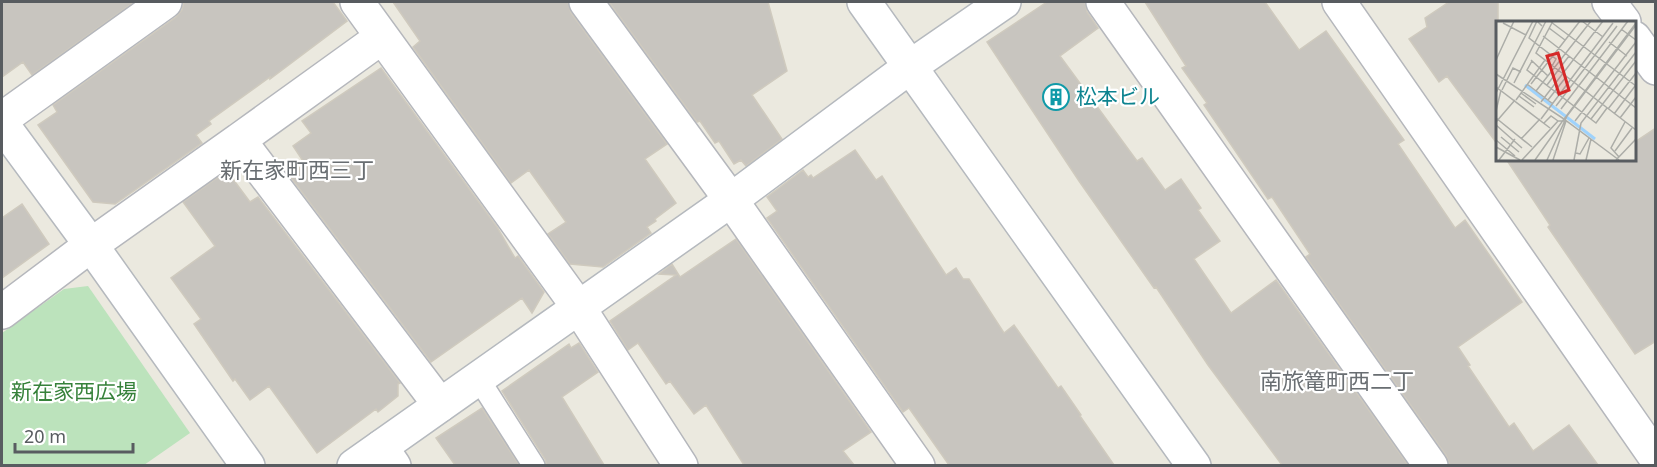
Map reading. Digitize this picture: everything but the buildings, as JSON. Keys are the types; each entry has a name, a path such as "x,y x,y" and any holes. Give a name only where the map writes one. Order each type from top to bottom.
{"street":[{"path":"165,2 2,122 248,465"},
{"path":"357,2 579,308 681,465"},
{"path":"586,2 731,200 918,465"},
{"path":"864,2 1194,465"},
{"path":"354,465 387,456 440,405 731,200 911,66 1004,2"},
{"path":"1103,2 1431,465"},
{"path":"1339,2 1656,458"},
{"path":"1609,2 1623,21"},
{"path":"2,312 91,245 382,37"},
{"path":"1636,39 1656,68"},
{"path":"239,140 440,405"}],"lane":[{"path":"478,378 534,465"}],"green space":[{"name":"新在家西広場","path":"88,286 190,433 144,465 2,465 2,333 64,289"}],"place":[{"name":"松本ビル","path":"1056,97"}],"district":[{"name":"新在家町西三丁","path":"297,170"},
{"name":"南旅篭町西二丁","path":"1337,381"}]}
